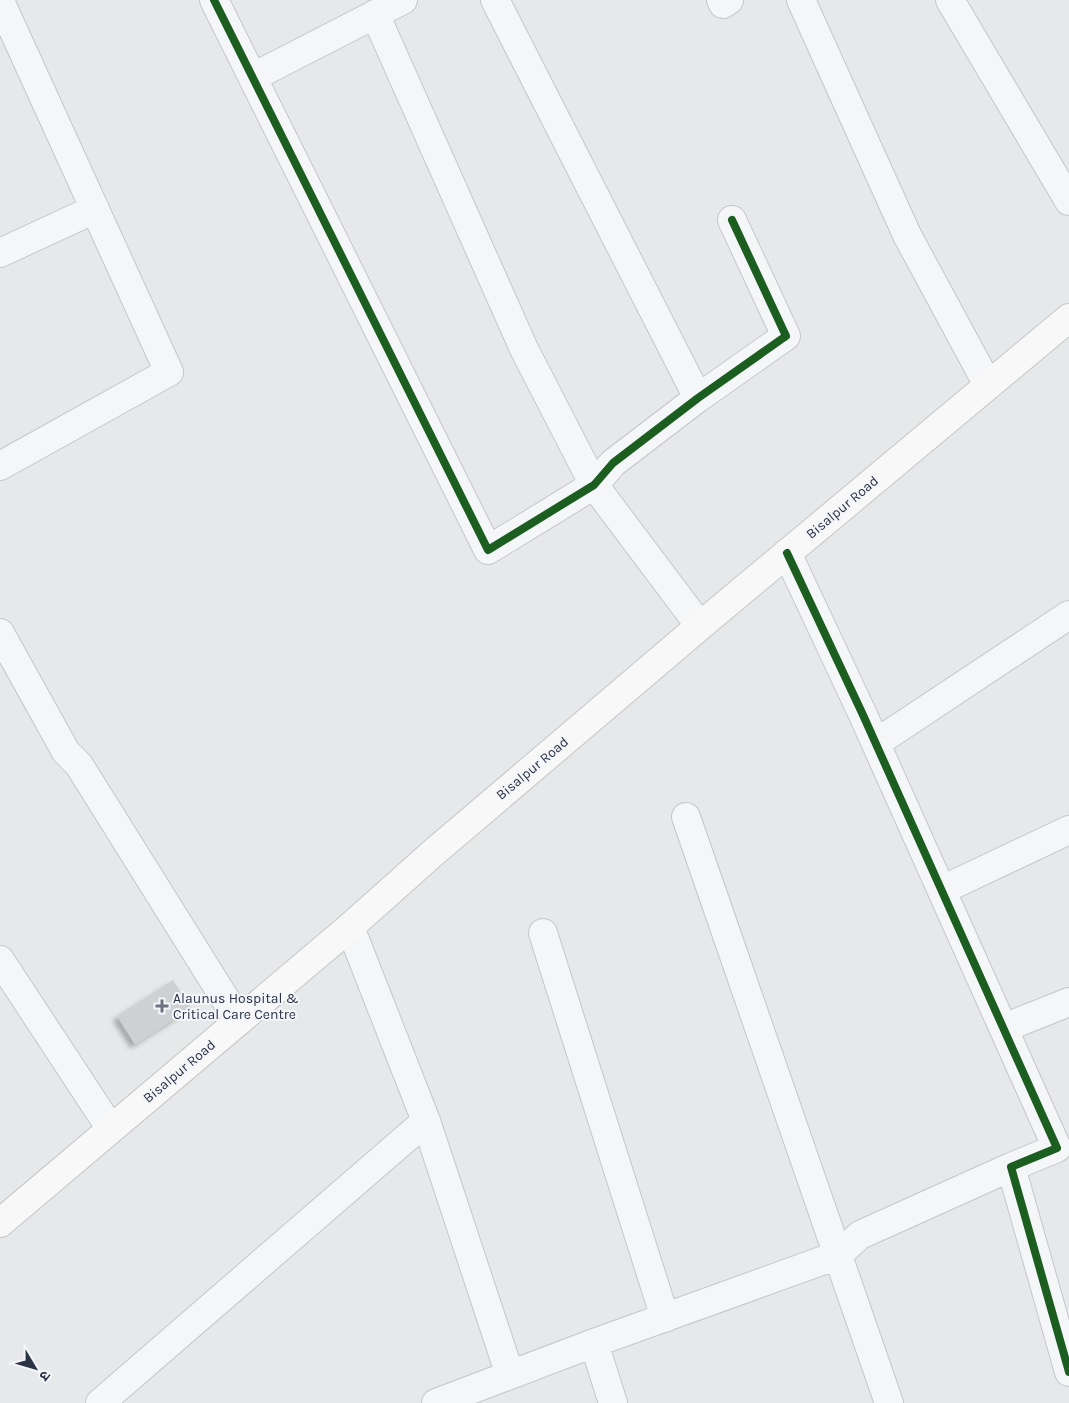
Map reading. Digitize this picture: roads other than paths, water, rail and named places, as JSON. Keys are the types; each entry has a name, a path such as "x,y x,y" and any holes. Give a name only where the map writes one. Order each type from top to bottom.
{"main road":[{"name":"Bisalpur Road","path":"2,1218 111,1129 350,927 440,846 700,626 1069,318"}],"street":[{"path":"214,0 488,550 594,485 613,463 698,398 786,336 732,220"},
{"path":"253,77 403,0"},
{"path":"496,0 698,398"},
{"path":"721,0 723,4 729,0"},
{"path":"801,0 907,235 988,385"},
{"path":"950,0 1069,201"},
{"path":"0,1 169,372 0,466"},
{"path":"375,14 524,349 594,485 700,626"},
{"path":"0,254 95,209"},
{"path":"436,1403 594,1343 838,1255 860,1235 1063,1146 1004,1028 876,743 787,553"},
{"path":"876,743 1069,615"},
{"path":"0,633 66,752 79,765 239,1021"},
{"path":"686,817 889,1403"},
{"path":"942,890 1069,830"},
{"path":"350,927 426,1121 510,1375"},
{"path":"543,933 665,1318"},
{"path":"0,960 111,1129"},
{"path":"1004,1028 1069,1002"},
{"path":"100,1403 426,1121"},
{"path":"1012,1167 1069,1372"},
{"path":"594,1343 613,1403"}],"place":[{"name":"Alaunus Hospital & Critical Care Centre","path":"162,1006"}]}
